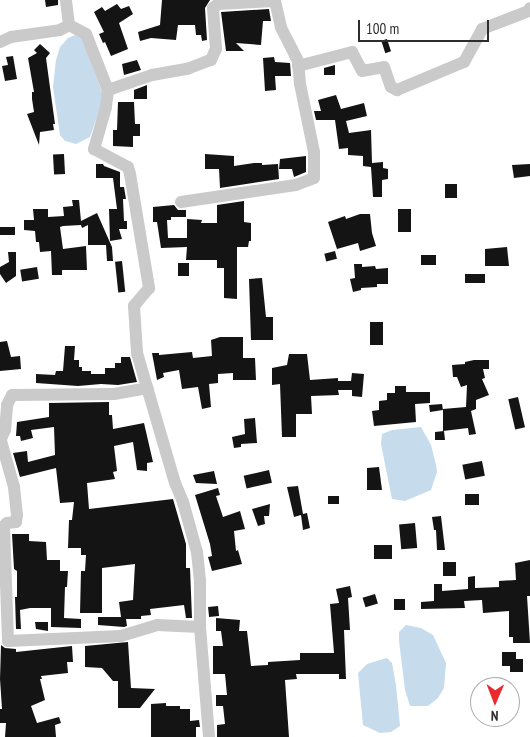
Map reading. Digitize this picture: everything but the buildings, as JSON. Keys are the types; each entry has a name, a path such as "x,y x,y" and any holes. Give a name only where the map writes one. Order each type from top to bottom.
{"street":[{"path":"66,0 69,24"},
{"path":"108,90 152,75 187,69 211,60 216,49 213,8 218,4 275,0 280,27 292,45 298,66 314,152 314,178 296,185 181,202"},
{"path":"298,66 352,52 362,71 384,67 391,88 397,90 464,62 482,29 529,11 530,8"},
{"path":"0,42 11,37 60,30 69,24"},
{"path":"69,24 86,34 108,90 106,108 94,149 128,167 130,174 149,288 134,306 137,352 197,552 200,580 200,627 209,737"},
{"path":"147,388 114,394 12,395 7,405 1,441 14,487 16,515 16,522 7,523 4,526 7,640 121,636 157,625 200,627"}],"water":[{"path":"80,33 104,97 90,137 76,144 65,141 60,135 53,87 56,60 60,47 68,38"},
{"path":"421,427 431,445 436,465 437,472 431,490 405,501 392,499 381,444 382,434 392,430"},
{"path":"406,625 421,628 433,635 446,663 444,688 438,698 428,706 410,706 405,690 399,632"},
{"path":"387,658 392,663 400,726 391,732 380,733 363,725 358,673 367,664"}]}
